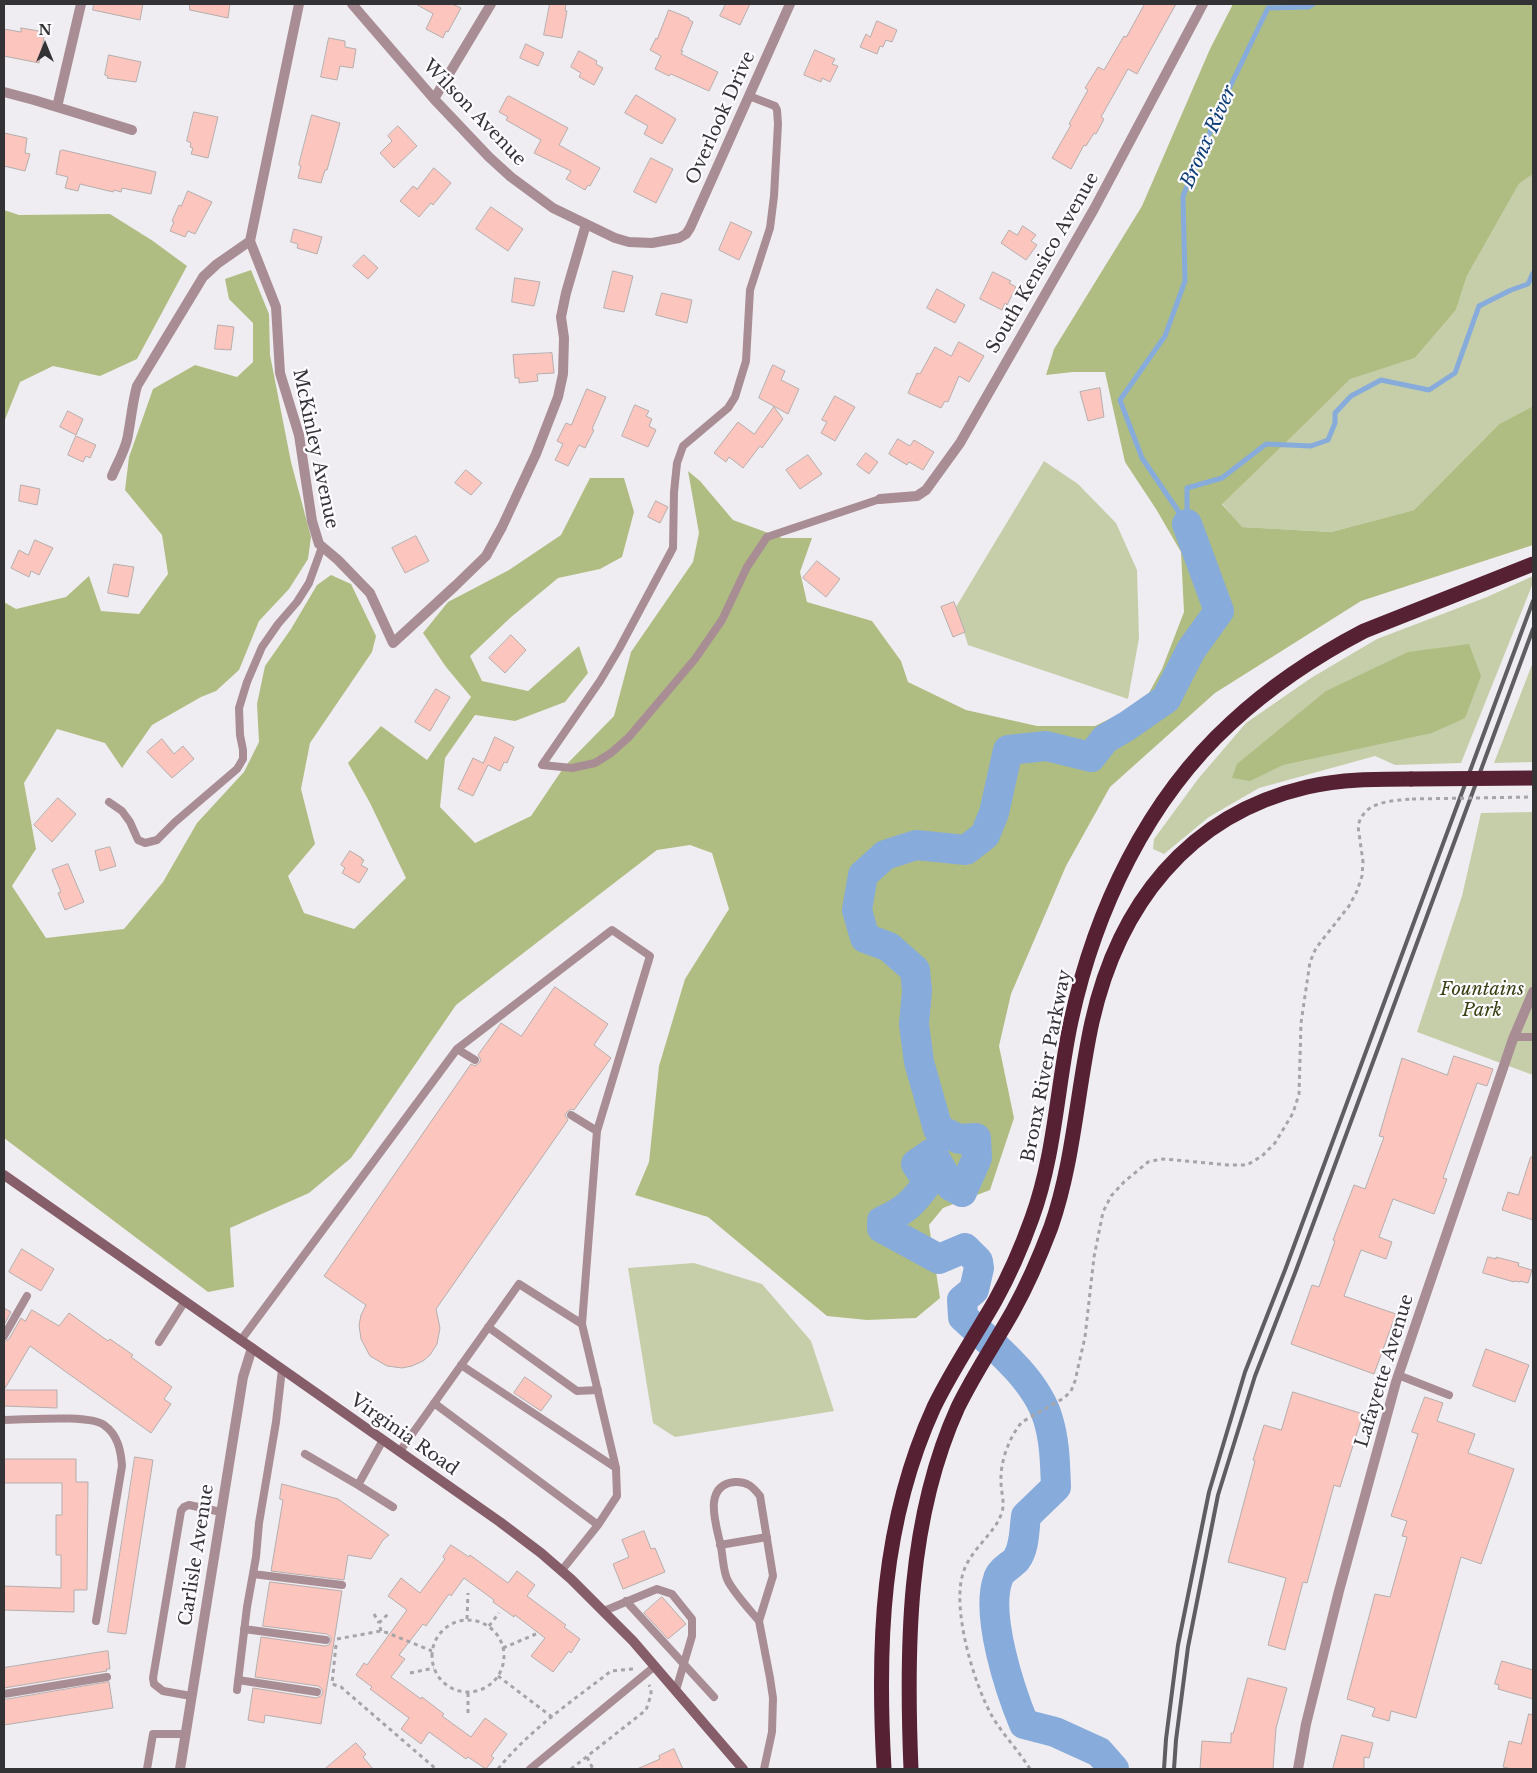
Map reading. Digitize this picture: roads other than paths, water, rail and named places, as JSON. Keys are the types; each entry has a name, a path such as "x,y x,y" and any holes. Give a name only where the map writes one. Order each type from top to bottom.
{"highway":[{"name":"Bronx River Parkway","path":"884,1769 882,1647 885,1600 894,1530 902,1492 917,1447 936,1405 990,1310 1018,1256 1039,1198 1080,984 1092,947 1122,874 1136,846 1161,806 1188,769 1216,738 1255,702 1292,673 1364,631 1533,564"},
{"name":"Bronx River Parkway","path":"911,1769 910,1648 914,1585 923,1524 933,1479 947,1435 959,1406 1034,1269 1051,1225 1067,1165 1091,1027 1105,976 1126,926 1150,888 1170,865 1198,839 1235,815 1262,802 1321,784 1352,781 1533,778"}],"street":[{"path":"57,107 81,4"},
{"path":"112,476 124,450 137,386 203,277 217,264 250,241 299,4"},
{"name":"Wilson Avenue","path":"352,4 434,99 489,157 511,177 553,208 615,238 629,242 652,243 674,239"},
{"path":"434,99 491,4"},
{"name":"Overlook Drive","path":"674,239 686,234 690,228 790,4"},
{"name":"South Kensico Avenue","path":"880,499 917,496 922,493 960,442 1094,209 1202,4"},
{"path":"4,92 132,130"},
{"name":"McKinley Avenue","path":"250,241 276,307 280,373 299,436 312,521 319,544 338,560 370,593 393,643 486,556 502,528 536,454 558,396 563,374 564,338 561,317 586,224"},
{"name":"Lafayette Avenue","path":"1298,1769 1306,1724 1339,1591 1398,1375 1514,1037 1533,992"},
{"name":"Virginia Road","path":"5,1179 242,1340 500,1522 562,1570 604,1611 655,1666 743,1769"},
{"name":"Carlisle Avenue","path":"180,1769 243,1377 252,1348"}],"lane":[{"path":"749,96 774,106 777,110 778,124 774,196 770,228 750,290 746,361 736,397 728,408 683,446 677,463 674,492 673,548 614,657 542,765 572,768 595,762 611,753 629,737 695,659 722,620 747,567 767,537 880,499"},
{"path":"110,802 122,811 130,822 138,840 145,843 157,840 175,822 237,769 243,759 239,708 247,682 262,647 297,602 309,583 322,547"},
{"path":"242,1340 457,1049 612,930 650,956 597,1131 582,1324 616,1468 617,1496 598,1525 562,1570"},
{"path":"1514,1037 1533,1036"},
{"path":"457,1049 475,1060"},
{"path":"571,1115 597,1131"},
{"path":"400,1451 519,1284 582,1324"},
{"path":"4,1336 27,1296"},
{"path":"159,1342 185,1301"},
{"path":"488,1327 576,1391 598,1390"},
{"path":"461,1365 616,1468"},
{"path":"236,1690 259,1523 276,1422 282,1369"},
{"path":"1398,1375 1449,1395"},
{"path":"434,1403 598,1525"},
{"path":"4,1420 87,1419 104,1425 113,1434 121,1449 122,1466 96,1621"},
{"path":"358,1485 383,1440"},
{"path":"305,1454 393,1507"},
{"path":"759,1621 773,1576 760,1496 752,1486 744,1482 733,1482 722,1486 715,1494 713,1507 727,1580 759,1621 773,1698 772,1732 764,1769"},
{"path":"191,1696 163,1691 157,1688 153,1678 181,1511 189,1505 221,1512"},
{"path":"720,1545 767,1537"},
{"path":"253,1574 342,1585"},
{"path":"604,1611 657,1589 672,1594 692,1619 692,1636 685,1665 676,1690"},
{"path":"626,1601 714,1697"},
{"path":"244,1629 326,1640"},
{"path":"530,1769 655,1666"},
{"path":"4,1694 107,1677"},
{"path":"238,1680 317,1692"},
{"path":"148,1769 153,1734 185,1734"}],"waterway":[{"name":"Bronx River","path":"1187,524 1142,458 1120,400 1165,336 1185,281 1183,196 1224,99 1268,8 1309,7 1313,4"},
{"name":"Bronx River","path":"1187,524 1187,488 1222,478 1266,444 1311,446 1328,440 1335,423 1335,413 1351,396 1381,380 1429,390 1455,373 1479,306 1528,284 1533,273"},
{"name":"Bronx River","path":"1114,1769 1099,1752 1055,1732 1024,1724 1006,1673 997,1632 995,1594 999,1576 1016,1560 1021,1550 1026,1516 1056,1487 1052,1436 1048,1419 1034,1390 1000,1351 963,1317 962,1300 974,1290 979,1268 978,1261 965,1248 939,1259 882,1228 882,1221 897,1214 908,1205 928,1182 916,1164 932,1153 951,1186 962,1192 977,1158 976,1138 959,1139 938,1129 919,1062 914,1024 917,991 915,970 889,947 865,938 857,910 863,875 885,855 916,845 966,850 985,835 994,813 1008,750 1046,746 1091,757 1105,739 1166,699 1191,650 1219,611 1187,524"}],"railway":[{"path":"1164,1769 1178,1645 1209,1492 1245,1372 1285,1270 1533,601"},
{"path":"1174,1769 1188,1647 1218,1495 1255,1376 1295,1273 1533,629"}],"park label":[{"name":"Fountains Park","path":"1482,1000"}]}
